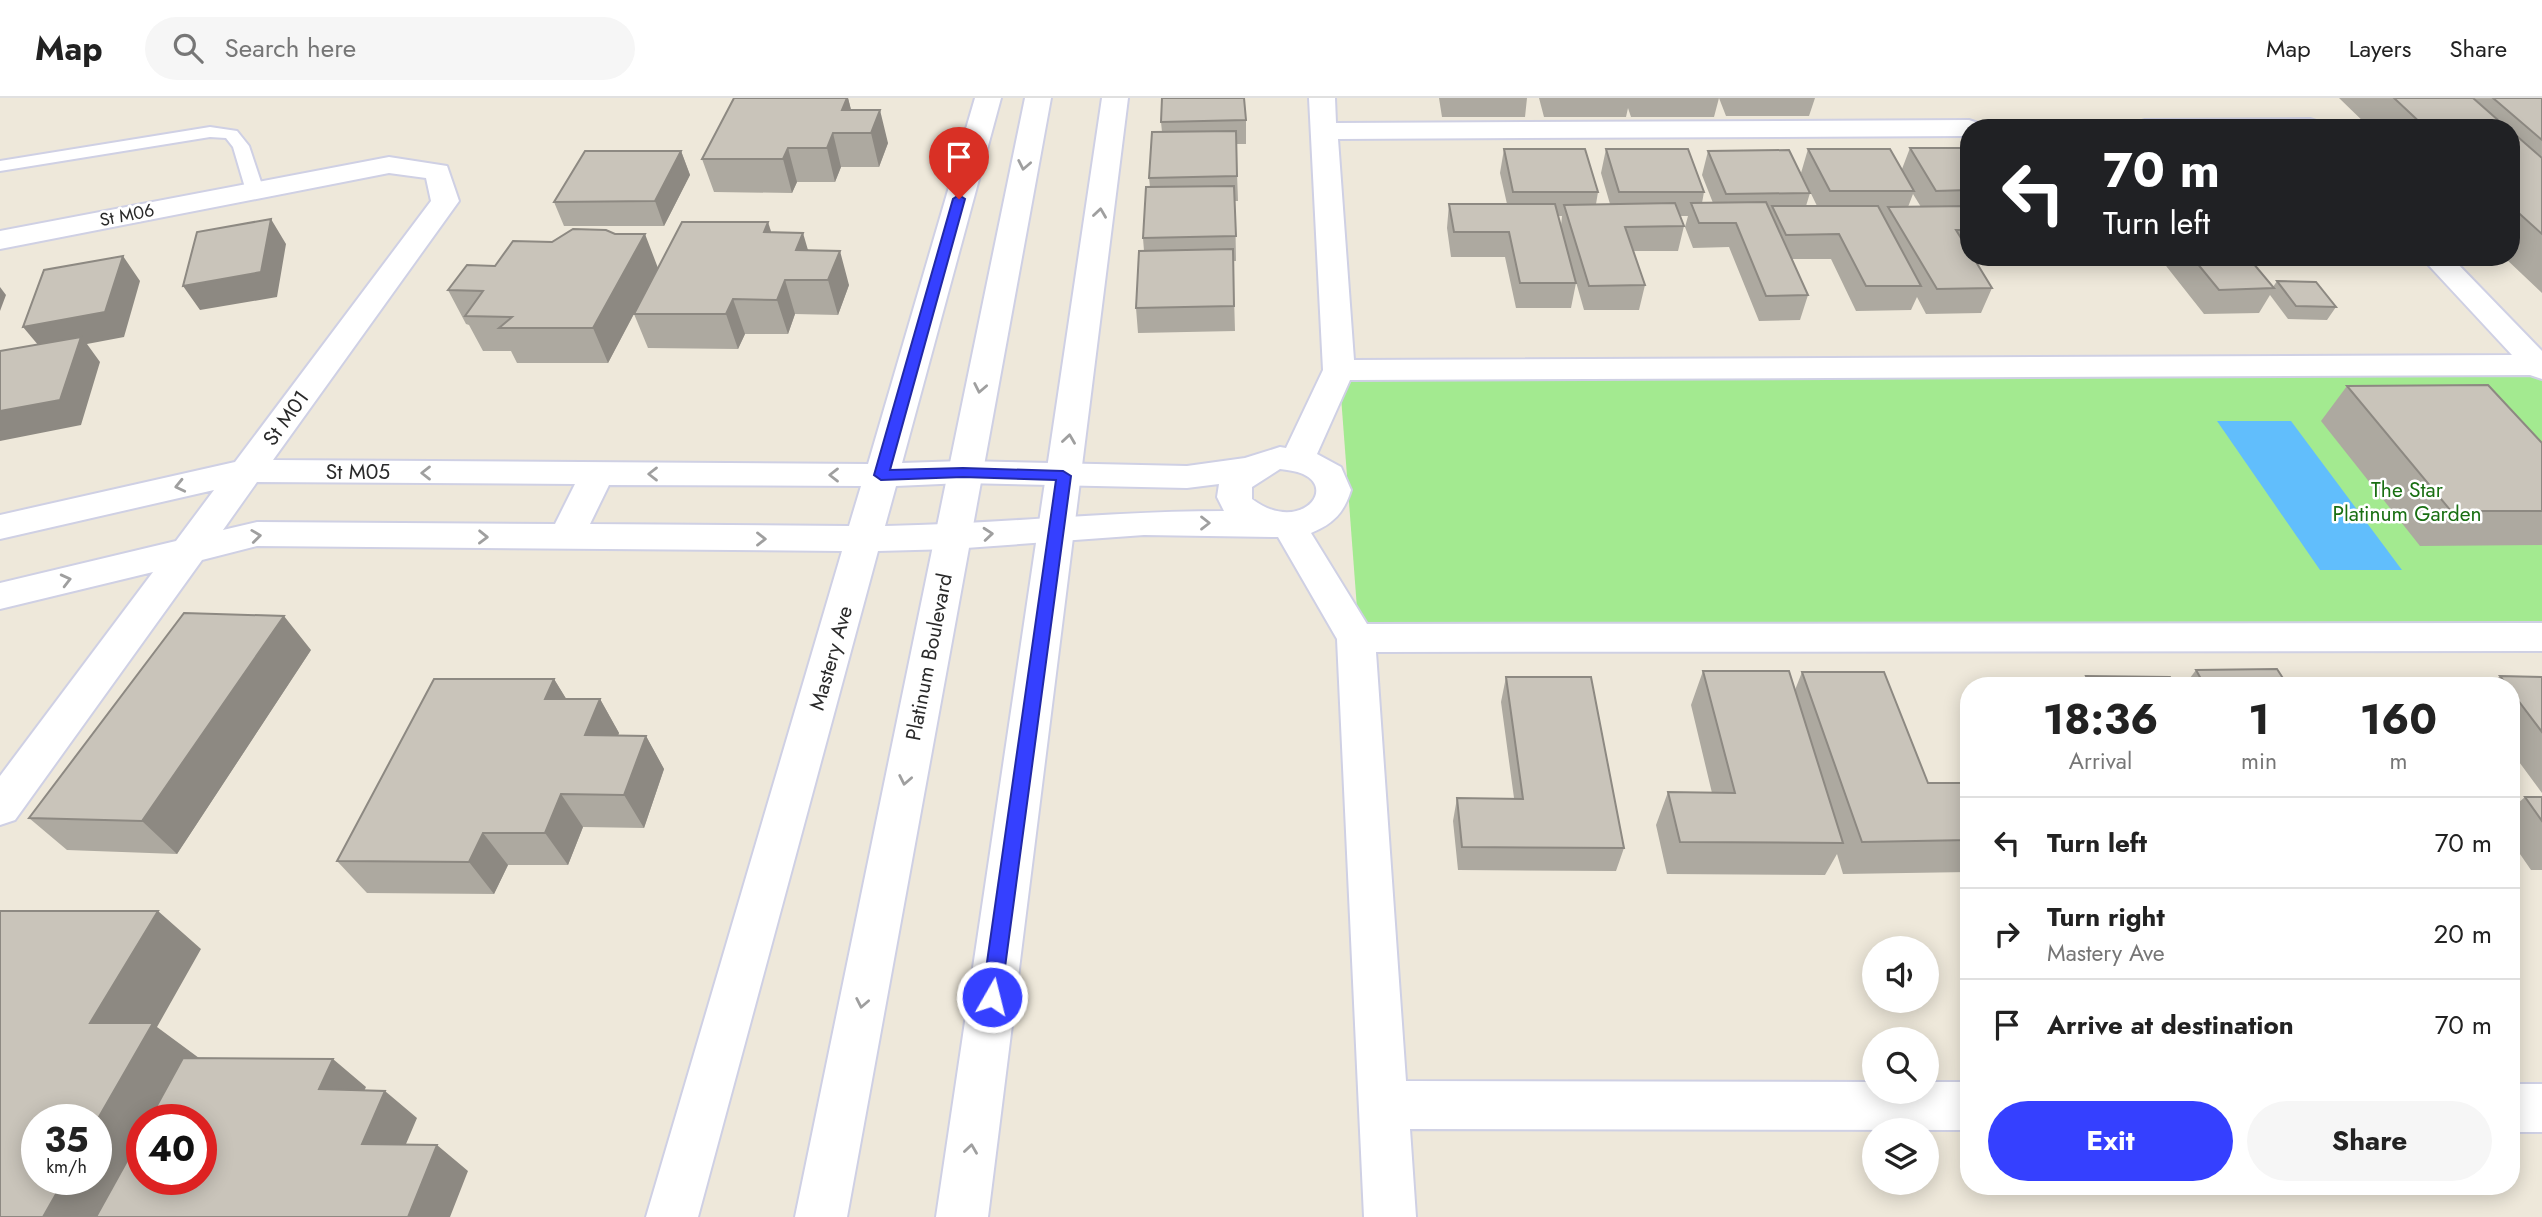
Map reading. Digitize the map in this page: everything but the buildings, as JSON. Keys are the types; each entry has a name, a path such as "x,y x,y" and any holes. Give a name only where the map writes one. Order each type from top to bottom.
{"street":[{"name":"Mastery Ave","path":"672,1217 988,98"},
{"name":"Platinum Boulevard","path":"821,1217 953,537 963,472 1038,98"},
{"path":"961,1217 1115,98"},
{"path":"1298,459 1339,370 1322,98"},
{"path":"2291,108 2302,119"},
{"path":"1324,131 1960,128"},
{"name":"St M01","path":"0,808 446,201 438,172 389,164 255,191"},
{"name":"St M06","path":"0,240 255,191"},
{"path":"2444,266 2540,367"},
{"path":"1339,370 2540,367"},
{"path":"0,596 257,534 865,539 953,537 1144,523 1277,524 1309,522 1325,512 1334,500 1334,486 1328,474 1315,464 1298,459 1262,461 1248,468 1237,479 1234,492 1238,505 1250,515 1277,524 1356,638 1390,1217"},
{"name":"St M05","path":"0,527 247,471 881,475 963,472 1187,477 1248,468"},
{"path":"566,537 597,474"},
{"path":"1356,638 2542,638"},
{"path":"1383,1105 1960,1106"},
{"path":"2520,1108 2542,1108"}],"lane":[{"path":"0,166 209,132 231,134 241,146 255,191"}],"green space":[{"name":"The Star Platinum Garden","path":"2542,369 2542,637 1359,635 1339,370"}],"water":[{"path":"2217,421 2291,421 2402,570 2320,570"}],"route":[{"path":"959,199 881,475 963,472 1063,476 992,997"}]}
